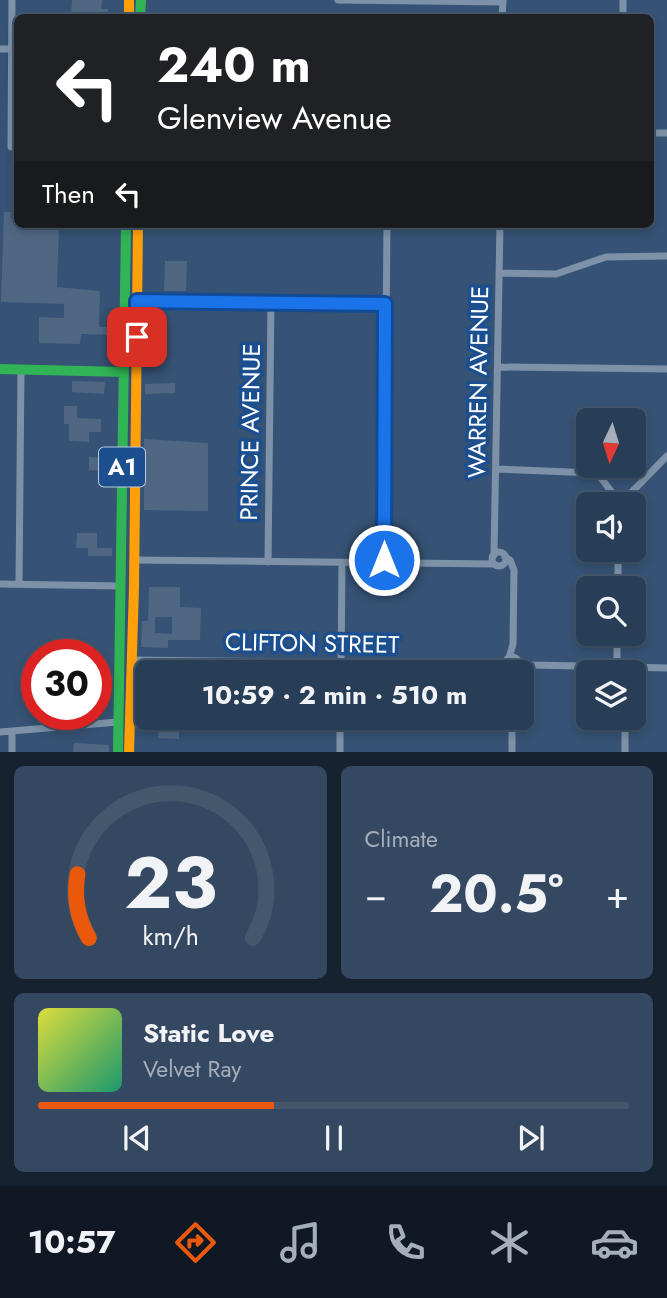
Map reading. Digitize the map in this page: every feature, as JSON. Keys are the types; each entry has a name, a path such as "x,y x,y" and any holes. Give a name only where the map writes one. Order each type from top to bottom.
{"main road":[{"name":"A1","path":"126,228 120,586 129,752"},
{"name":"A1","path":"118,752 118,723 134,587 138,228"},
{"path":"124,301 137,301"},
{"path":"0,369 136,372"},
{"path":"120,586 134,587"}],"street":[{"path":"12,0 14,33"},
{"path":"338,0 503,1"},
{"path":"11,147 14,74"},
{"path":"384,564 387,228"},
{"name":"WARREN AVENUE","path":"498,559 495,541 500,228"},
{"path":"499,273 556,274 617,256 667,256"},
{"path":"137,301 385,304"},
{"name":"PRINCE AVENUE","path":"268,562 271,303"},
{"path":"498,367 667,369"},
{"path":"19,584 21,370"},
{"path":"631,492 667,456"},
{"path":"496,469 593,472 612,492"},
{"path":"134,560 481,564 498,559 514,574 512,660"},
{"path":"341,660 342,563"},
{"path":"0,584 120,586"},
{"name":"CLIFTON STREET","path":"125,660 135,660"},
{"name":"CLIFTON STREET","path":"534,665 576,667"},
{"name":"CLIFTON STREET","path":"646,668 667,667"},
{"path":"0,732 118,723"},
{"path":"340,730 340,752"},
{"path":"512,730 512,752"},
{"path":"625,730 625,752"},
{"path":"12,732 12,752"}],"building":[{"path":"72,0 102,0 101,9 108,9 108,14 71,14"},
{"path":"4,212 11,212 14,228 59,228 57,287 100,291 99,327 116,327 116,335 81,334 80,344 39,343 39,317 64,318 64,304 1,302"},
{"path":"165,261 187,261 186,291 164,291"},
{"path":"72,381 105,382 104,394 72,392"},
{"path":"175,383 175,393 145,394 145,384"},
{"path":"64,406 77,406 77,418 101,419 101,432 89,432 89,442 69,441 69,424 64,424"},
{"path":"144,439 208,443 208,511 144,510"},
{"path":"89,457 113,458 113,472 89,470"},
{"path":"77,533 97,533 97,548 112,548 112,556 88,556 88,548 76,548"},
{"path":"149,587 180,587 180,607 201,608 200,640 168,640 168,648 141,647 142,621 148,621","holes":["155,617 172,617 172,634 155,633"]},
{"path":"158,730 179,730 179,739 158,738"},
{"path":"74,743 109,745 109,752 73,752"}],"traffic: fast":[{"path":"140,14 141,0"},
{"path":"118,752 126,228"},
{"path":"0,369 123,372"}],"traffic: slow":[{"path":"129,0 129,14"},
{"path":"129,752 134,587 138,228"}],"route":[{"path":"137,337 137,301 385,304 384,560"}]}
